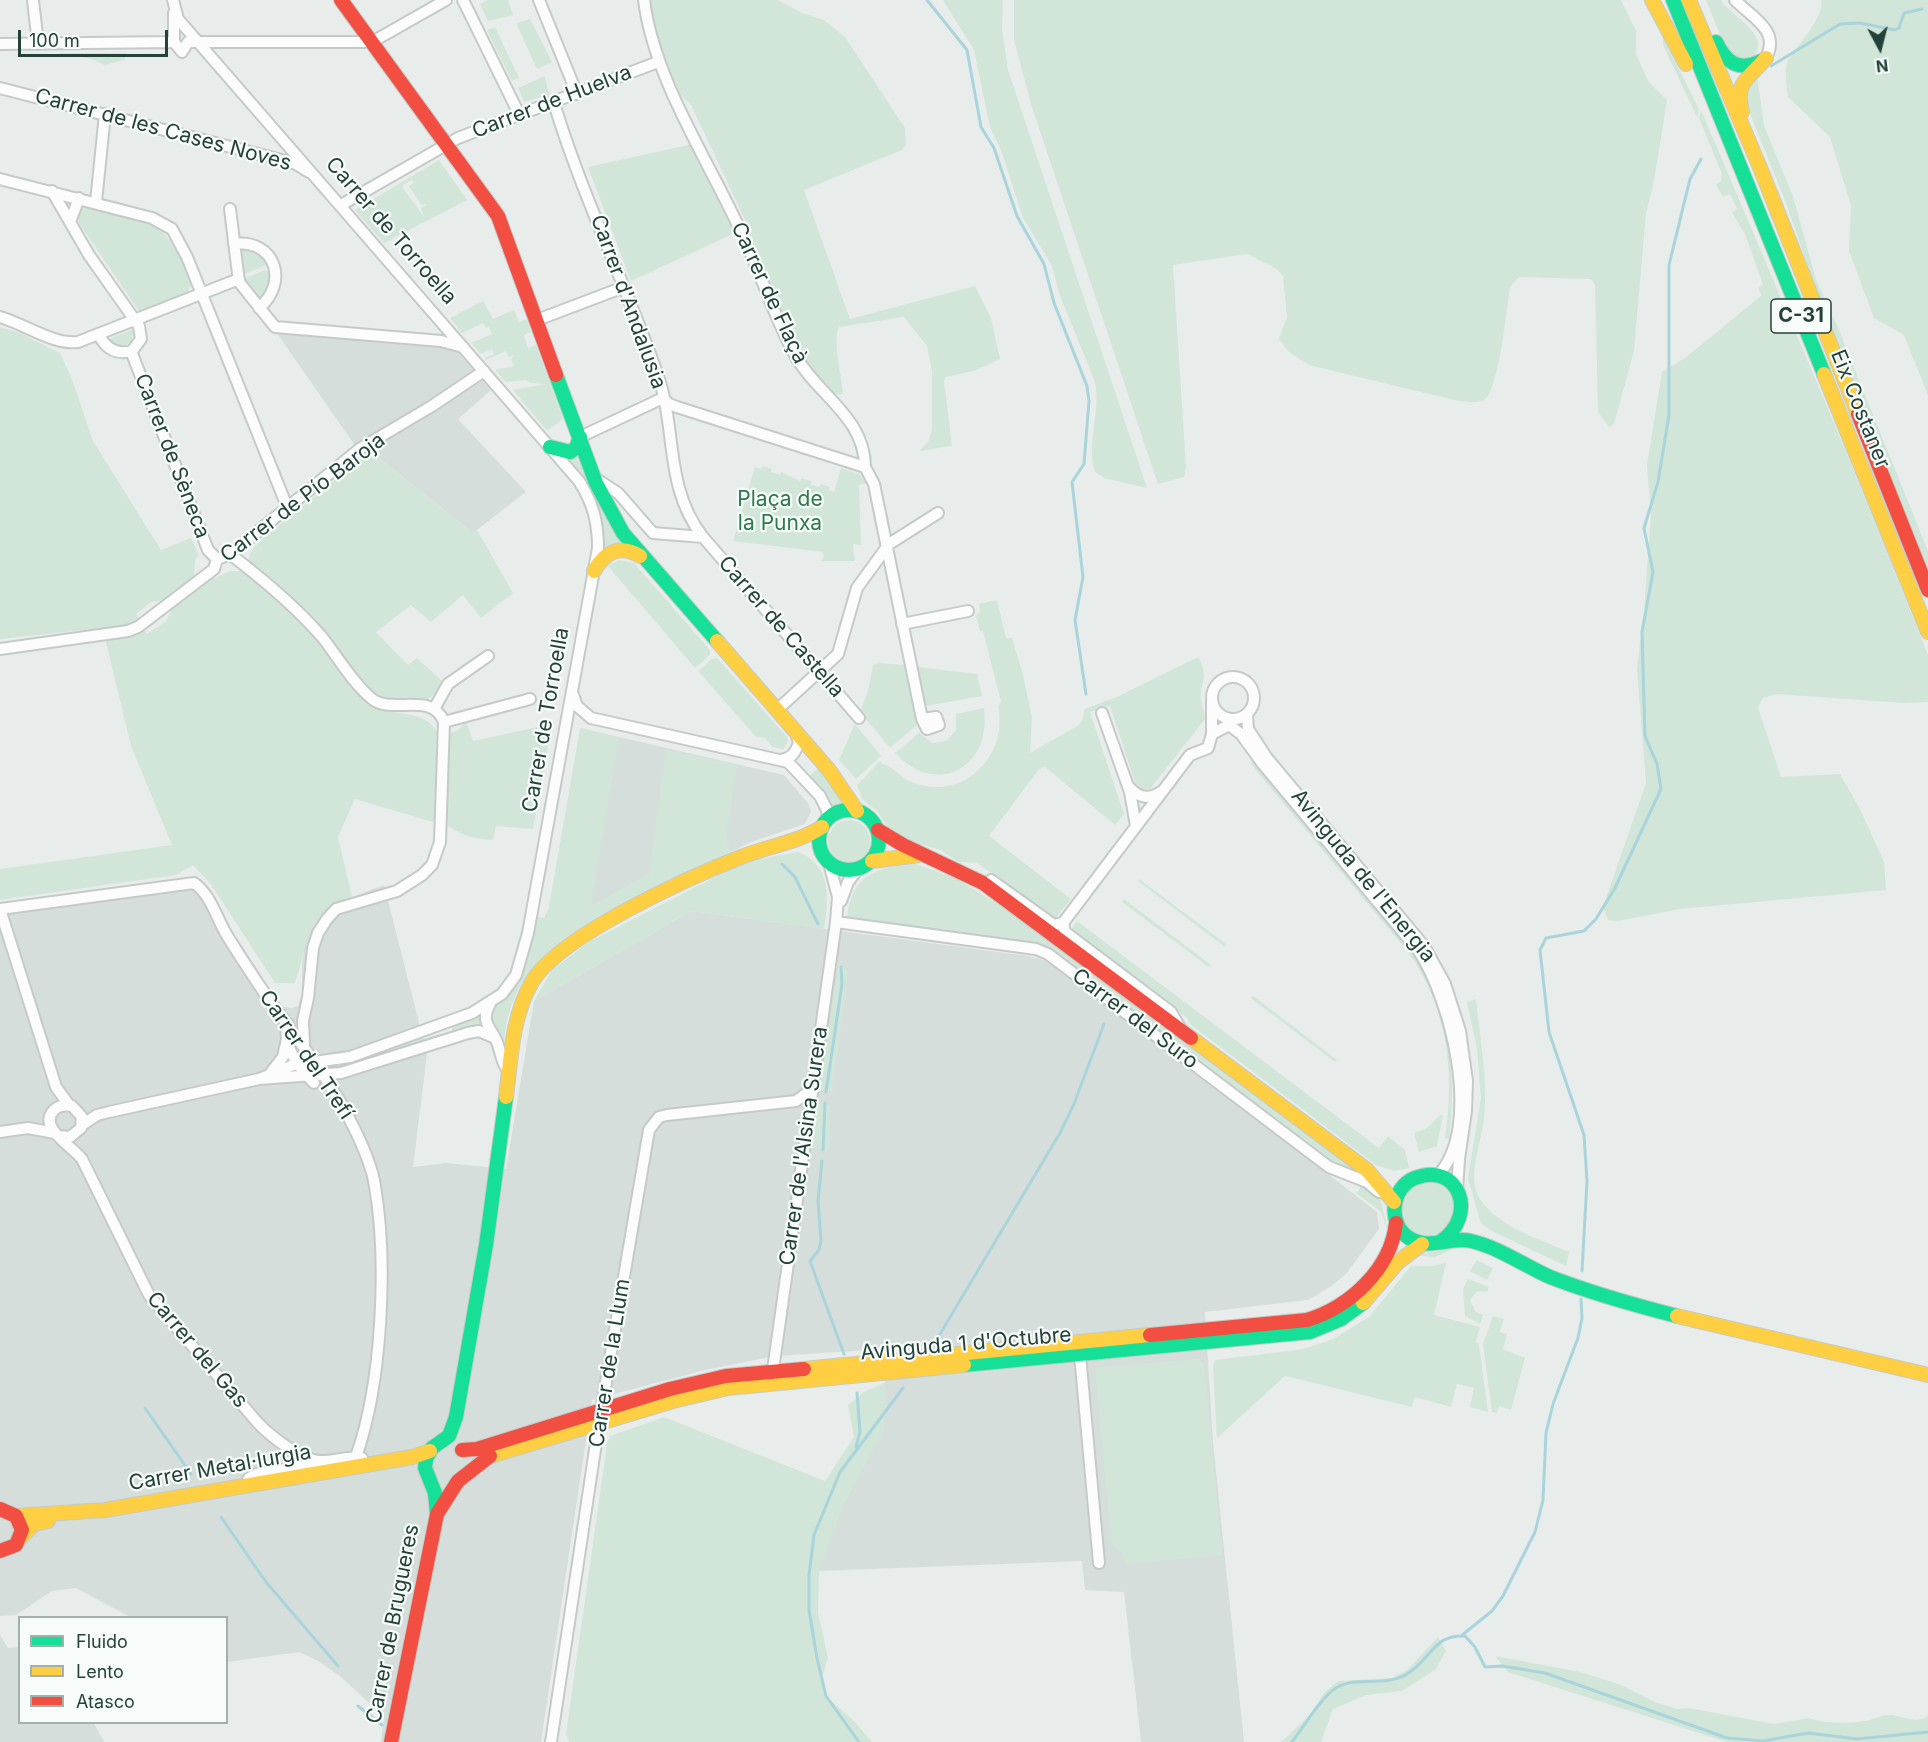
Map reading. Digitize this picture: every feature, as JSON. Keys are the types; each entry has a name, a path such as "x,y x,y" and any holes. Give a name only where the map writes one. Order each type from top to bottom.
{"main road":[{"path":"341,0 498,216 595,478 618,524 645,559 838,780 847,800 857,811 870,818 878,830 893,842 958,868 1022,911 1367,1170 1394,1205"},
{"path":"1652,0 1677,44 1762,222"},
{"name":"Eix Costaner","path":"1673,0 1928,633"},
{"name":"Eix Costaner","path":"1689,0 1761,170 1928,590"},
{"path":"1699,0 1722,57 1728,63 1744,68 1766,58"},
{"path":"1761,170 1738,92 1740,83 1766,58"},
{"path":"550,447 564,453 572,452 579,445 580,437"},
{"path":"594,571 604,556 618,549 633,551 645,559"},
{"path":"437,1514 425,1463 436,1447 449,1436 456,1418 486,1245 517,1018 524,998 537,975 556,954 719,865 766,848 805,838 838,812 857,811"},
{"path":"825,823 819,839 826,859"},
{"path":"872,861 879,846 878,830"},
{"path":"784,844 798,845 842,870 857,870 872,861 922,855"},
{"path":"1367,1170 1395,1180 1408,1181 1423,1175 1437,1176 1448,1181 1457,1190 1463,1202 1463,1216 1455,1232 1440,1242"},
{"path":"1408,1181 1400,1190 1394,1205 1396,1223 1409,1239 1422,1244 1460,1240 1487,1247 1551,1277 1613,1298 1817,1352 1928,1375"},
{"path":"1463,1216 1477,1238 1487,1247"},
{"name":"Avinguda 1 d'Octubre","path":"487,1451 600,1416 774,1376 958,1360 1307,1320 1336,1309 1358,1290 1394,1242 1396,1223"},
{"name":"Avinguda 1 d'Octubre","path":"958,1360 1080,1355 1310,1332 1342,1320 1356,1310 1403,1254 1422,1244"},
{"path":"456,1418 461,1449 468,1461 466,1473"},
{"path":"436,1447 487,1451"},
{"name":"Carrer Metal·lurgia","path":"16,1516 105,1510 412,1457 436,1447"},
{"path":"437,1514 446,1494 487,1451"},
{"name":"Carrer Metal·lurgia","path":"0,1551 13,1547 34,1524 48,1521 216,1498 397,1465 410,1466 428,1475"},
{"path":"428,1475 440,1485 456,1484"},
{"path":"0,1509 16,1516 21,1527 21,1538"},
{"name":"Carrer de Brugueres","path":"391,1742 437,1514"}],"street":[{"path":"33,0 38,44"},
{"path":"0,44 174,42 182,52 188,42 200,44 372,42 446,0"},
{"path":"464,0 520,116"},
{"path":"539,0 577,94"},
{"name":"Carrer de Flaçà","path":"644,0 658,62 742,232 794,353 807,375 850,419 863,449 865,467 874,484 922,719"},
{"path":"1735,0 1765,28 1771,39 1771,50 1766,58"},
{"name":"Carrer de Torroella","path":"173,1 174,42"},
{"name":"Carrer de Torroella","path":"173,1 178,19 579,481 592,505 598,531 594,571 573,695 522,962 509,985 490,1004"},
{"name":"Carrer de Huelva","path":"340,205 458,138 658,62"},
{"name":"Carrer de les Cases Noves","path":"0,88 296,164 321,182"},
{"name":"Carrer d'Andalusia","path":"554,103 659,378 669,445 682,498 689,518 703,537"},
{"path":"96,202 105,114"},
{"path":"0,179 96,202 164,222 172,229 204,293 288,509"},
{"path":"52,191 89,255 136,321 141,339 130,351 116,352 108,347 99,335"},
{"path":"70,222 79,198"},
{"path":"230,209 239,279 275,327 441,341 463,347"},
{"path":"234,244 256,245 263,249 272,262 275,285 271,295 259,308"},
{"path":"0,317 19,323 62,343 78,342 239,279"},
{"path":"537,320 624,287"},
{"name":"Carrer de Sèneca","path":"130,351 208,550 217,559"},
{"name":"Carrer de Pío Baroja","path":"0,649 128,631 148,622 213,569 217,559 230,554 361,448 484,371"},
{"path":"580,437 663,398 677,408 865,467"},
{"path":"595,478 618,493 653,533 703,537"},
{"path":"777,710 838,654 857,588 886,550 903,533 938,513"},
{"name":"Carrer de Castella","path":"703,537 859,718"},
{"path":"230,554 320,635 376,703 392,706 420,704 434,709 441,715 444,722 440,842 432,865 422,875 398,891 336,909 314,941 302,1030 315,1068"},
{"path":"902,624 968,611"},
{"path":"434,709 448,684 488,656"},
{"path":"958,868 974,870 1054,925 1063,923 1190,755 1208,748 1212,734 1212,701 1215,688 1224,679 1243,679 1254,694 1253,707 1212,734"},
{"path":"573,695 577,706 591,718 788,762 799,770 820,796 827,810 825,823"},
{"path":"444,722 530,699"},
{"path":"1212,701 1218,713 1228,720 1238,719"},
{"path":"1102,713 1130,793 1136,826"},
{"name":"Avinguda de l'Energia","path":"1238,719 1241,734 1262,763 1418,950 1438,987 1453,1033 1459,1081 1459,1111 1453,1147 1444,1169 1437,1176"},
{"name":"Avinguda de l'Energia","path":"1238,719 1424,946 1445,984 1460,1031 1467,1081 1466,1112 1458,1165 1457,1190"},
{"path":"781,760 793,755 797,749 799,743 794,729"},
{"path":"1130,793 1148,797 1164,789"},
{"path":"1130,793 1144,807 1152,804"},
{"name":"Carrer de l'Alsina Surera","path":"774,1376 836,922 838,897 826,859"},
{"name":"Carrer de l'Alsina Surera","path":"836,922 842,895 857,870"},
{"name":"Carrer del Trefí","path":"0,909 194,883 205,892 226,935 322,1082 338,1100 368,1163 375,1184 379,1224 379,1347 356,1457"},
{"path":"0,909 56,1087 82,1117 81,1128"},
{"name":"Carrer del Suro","path":"836,922 1036,949 1048,954 1329,1167 1367,1182 1394,1205"},
{"path":"1063,923 1065,932 1171,1012 1183,1033"},
{"path":"275,1074 315,1068 367,1052 490,1004"},
{"path":"490,1004 486,1015 487,1027 499,1045 500,1058 509,1072"},
{"path":"286,1024 306,1007"},
{"path":"286,1024 297,1065"},
{"path":"275,1074 283,1057 286,1024"},
{"path":"438,1042 447,1035 448,1030 441,1025"},
{"path":"0,1132 28,1128 70,1137 92,1118 109,1112 260,1079 297,1065 344,1072 476,1031 486,1032 493,1037"},
{"path":"297,1065 315,1068"},
{"path":"338,1100 334,1083 344,1072"},
{"path":"788,1102 796,1101 807,1093 814,1074"},
{"path":"56,1087 50,1127 56,1135"},
{"path":"788,1102 801,1112 806,1134"},
{"name":"Carrer de la Llum","path":"551,1742 600,1416 645,1148 652,1124 668,1115 788,1102"},
{"path":"28,1128 52,1113 73,1107 109,1112"},
{"name":"Carrer del Gas","path":"81,1128 82,1160"},
{"name":"Carrer del Gas","path":"56,1135 70,1145 82,1160 142,1284 155,1303 270,1436 318,1461"},
{"path":"1080,1355 1099,1563"},
{"path":"246,1485 249,1478 257,1474 311,1465 318,1461 356,1457 374,1463"}],"shaded area":[{"path":"276,332 454,348 491,390 458,419 526,492 473,533 370,451 363,457"},
{"path":"580,728 784,775 808,803 811,811 805,824 751,842 616,909 579,922"},
{"path":"194,883 273,1005 292,1008 298,1006 302,992 302,962 306,937 318,919 334,904 384,885 427,1054 413,1167 446,1163 506,1169 534,1001 691,911 1028,956 1047,961 1105,1001 1377,1212 1379,1229 1346,1274 1308,1300 1205,1312 1213,1442 1244,1742 1141,1742 1124,1592 1085,1590 1082,1561 819,1571 825,1517 900,1348 776,1356 705,1370 592,1400 541,1742 381,1742 384,1717 340,1676 318,1661 299,1652 228,1662 228,1616 128,1616 76,1588 52,1591 16,1615 0,1616 0,909"},
{"path":"0,1635 8,1648 18,1647 18,1724 95,1724 104,1742 0,1742"}],"green space":[{"path":"488,0 508,0 513,15 488,21 480,4"},
{"path":"648,0 778,0 802,13 824,20 845,37 905,128 906,145 902,150 804,190 850,319 975,286 991,318 1000,359 974,371 946,377 944,381 952,446 919,451 928,442 932,430 932,371 927,346 904,317 839,327 837,340 843,393 841,395 832,393 819,383 800,357 747,224 691,105 674,84 662,57"},
{"path":"943,0 1003,0 1002,30 1008,70 1147,488 1104,478 1095,472 1092,450 1096,405 1095,382 1060,296 1052,266 1023,218 1001,150 990,127 974,50"},
{"path":"1014,0 1621,0 1636,31 1636,54 1648,81 1667,100 1654,181 1646,213 1634,351 1614,424 1609,427 1598,412 1595,285 1591,279 1519,277 1510,287 1502,346 1491,391 1483,400 1469,402 1309,365 1289,352 1279,339 1287,317 1283,276 1277,269 1247,254 1173,265 1186,467 1184,477 1158,484 1031,104 1014,40"},
{"path":"1706,0 1721,0 1754,33 1758,48 1754,56 1743,61 1727,52"},
{"path":"1821,0 1928,0 1928,395 1904,335 1874,318 1849,251 1851,206 1830,137 1788,97 1787,63 1819,15"},
{"path":"530,19 552,62 537,69 516,23"},
{"path":"495,27 519,78 512,81 487,30"},
{"path":"1663,37 1699,109 1697,117 1663,45"},
{"path":"58,53 127,53 124,60 104,65 88,58"},
{"path":"1757,75 1764,126 1793,196 1816,280 1838,328 1928,551 1928,568 1810,273 1786,203 1743,96"},
{"path":"545,76 549,95 524,102 518,88"},
{"path":"1701,110 1849,458 1928,655 1928,702 1904,703 1776,694 1763,698 1758,707 1781,777 1840,774 1860,809 1884,862 1886,890 1680,909 1618,921 1608,920 1603,907 1646,783 1637,669 1651,515 1647,465 1662,372 1685,358 1762,295 1758,288 1763,285 1745,234 1732,212 1737,209 1730,194 1723,197 1716,185 1721,181 1722,174 1699,118"},
{"path":"693,144 735,233 631,281 588,167"},
{"path":"439,160 467,200 384,243 355,210","holes":["412,180 414,183 409,186 421,205 427,204 421,208 424,217 403,188 403,185"]},
{"path":"86,207 154,225 161,230 176,250 192,282 187,294 139,311 79,223 78,212"},
{"path":"244,248 264,259 266,265 243,275 240,249"},
{"path":"265,270 271,273 268,290 259,300 244,279"},
{"path":"483,301 493,319 514,310 519,322 527,319 531,332 524,335 528,348 536,345 563,419 547,431 513,390 546,384 531,383 526,380 506,382 495,370 514,366 511,359 514,355 508,357 506,351 486,360 485,358 494,354 492,349 481,354 471,343 492,334 489,327 486,328 483,323 462,333 450,318"},
{"path":"0,327 20,333 60,353 73,382 93,441 161,550 191,538 199,555 195,560 194,578 167,600 151,602 136,614 147,634 166,621 174,606 205,582 231,571 244,571 314,635 372,706 381,710 419,717 434,728 439,737 436,823 355,799 338,837 352,897 336,904 317,921 311,931 295,983 275,983 210,883 193,865 176,875 0,900 0,869 172,845 131,746 105,638 132,625 0,639"},
{"path":"134,329 131,342 128,344 119,345 109,339"},
{"path":"370,451 473,533 477,530 513,593 481,618 463,595 431,622 411,605 376,632 408,665 417,658 444,683 440,691 420,704 392,706 372,693 318,628 249,565 250,554 261,540"},
{"path":"580,458 624,546 603,552 598,508 566,459"},
{"name":"Plaça de la Punxa","path":"762,466 780,475 781,472 800,481 801,478 811,481 811,485 819,487 821,484 830,487 829,490 834,492 841,468 859,474 866,483 859,485 861,545 853,544 855,561 821,561 824,556 822,552 733,541 755,467 761,469"},
{"path":"619,560 634,563 710,650 710,655 695,668 608,566"},
{"path":"997,600 1006,638 1012,638 1023,675 1032,717 1030,753 1079,725 1083,719 1084,709 1117,697 1196,658 1199,658 1204,672 1201,700 1205,719 1150,789 1141,789 1135,782 1110,706 1090,712 1124,814 1115,825 1045,767 1039,769 989,836 1071,899 1056,918 977,863 959,862 940,850 899,837 890,830 877,811 862,799 857,785 880,761 909,781 928,787 946,786 962,781 977,772 988,759 996,743 999,725 998,706 1001,702 983,631 980,631 976,616 980,611 979,604"},
{"path":"717,658 787,737 784,749 772,747 765,738 756,737 698,671 712,659"},
{"path":"880,663 904,665 917,725 890,748 860,712 868,691 873,665"},
{"path":"917,667 977,674 982,696 926,706"},
{"path":"984,708 984,729 979,747 970,760 958,770 944,774 928,773 911,766 895,753 919,733 932,743 946,741 956,730 956,714"},
{"path":"466,721 473,741 552,724 533,829 496,826 493,840 469,836 448,826 449,734 458,730"},
{"path":"855,724 881,756 856,779 839,760"},
{"path":"580,728 619,738 591,906 649,874 666,750 737,765 726,839 732,852 589,923 548,952 532,969 518,990 509,1014 504,1042 501,1043 491,1022 492,1013 495,1005 522,971 530,952 537,917 544,918 549,907"},
{"path":"1253,761 1411,952 1424,973 1435,995 1448,1041 1452,1090 1449,1139 1445,1138 1449,1089 1445,1041 1432,995 1421,973 1408,952 1259,774 1251,763"},
{"path":"820,767 844,803 830,806 827,797 810,775"},
{"path":"849,820 864,826 870,841 864,856 849,862 834,856 828,841 834,826"},
{"path":"798,852 817,865 826,884 827,906 824,929 691,911 534,1001 552,970 589,942 746,861"},
{"path":"914,863 957,879 1004,908 1359,1174 1324,1159 1326,1156 1048,949 1020,942 847,917 854,891 860,882 877,871"},
{"path":"1139,879 1226,944 1225,947 1138,881"},
{"path":"1124,899 1211,965 1209,967 1122,902"},
{"path":"1077,921 1379,1148 1388,1136 1405,1150 1409,1168 1394,1171 1376,1165 1190,1024 1187,1018 1071,930"},
{"path":"839,963 848,971 832,1093 819,1090"},
{"path":"1252,995 1337,1060 1335,1062 1252,999"},
{"path":"1476,999 1483,1058 1485,1103 1483,1127 1476,1159 1474,1180 1476,1190 1488,1209 1508,1225 1569,1252 1566,1266 1481,1224 1468,1178 1481,1098 1477,1048 1467,1002"},
{"path":"485,1011 485,1027 452,1034 452,1023"},
{"path":"439,1034 438,1036 384,1053 385,1051"},
{"path":"821,1103 830,1106 829,1151 811,1148 817,1105"},
{"path":"1440,1115 1443,1115 1437,1146 1419,1152 1414,1133 1427,1128"},
{"path":"1423,1182 1433,1182 1448,1190 1454,1199 1456,1210 1454,1221 1448,1230 1433,1238 1423,1238 1412,1233 1405,1226 1400,1215 1400,1205 1405,1194 1412,1187"},
{"path":"1363,1185 1380,1198 1389,1235 1381,1212 1356,1193"},
{"path":"1458,1247 1435,1257 1412,1255"},
{"path":"1477,1260 1493,1268 1487,1280 1470,1271"},
{"path":"1446,1263 1434,1315 1480,1327 1476,1342 1479,1345 1488,1412 1470,1407 1474,1388 1457,1384 1451,1407 1415,1397 1412,1407 1285,1376 1217,1438 1213,1367 1215,1360 1304,1349 1333,1339 1369,1317 1411,1266"},
{"path":"1468,1279 1489,1287 1487,1292 1477,1291 1470,1300 1475,1311 1483,1315 1480,1324 1465,1316 1463,1289"},
{"path":"1493,1316 1504,1319 1500,1332 1507,1334 1503,1349 1525,1358 1511,1410 1499,1406 1497,1413 1492,1412 1483,1344"},
{"path":"1198,1359 1204,1364 1222,1555 1126,1564 1122,1553 1112,1545 1095,1368"},
{"path":"884,1383 887,1399 884,1429 844,1504 819,1571 818,1612 828,1658 822,1678 826,1696 854,1721 872,1742 569,1742 566,1734 610,1436 664,1417 825,1481 854,1437 848,1405 864,1392"},
{"path":"1438,1637 1446,1651 1436,1669 1402,1691 1366,1695 1333,1709 1321,1742 1281,1742 1311,1714 1324,1693 1338,1681 1392,1678 1407,1670"},
{"path":"1495,1656 1580,1672 1619,1684 1657,1703 1678,1709 1689,1708 1774,1724 1809,1718 1844,1723 1889,1715 1915,1720 1928,1716 1928,1742 1727,1742 1508,1672"}],"waterway":[{"path":"927,0 967,50 981,127 994,148 1017,216 1044,264 1054,303 1087,386 1089,401 1084,464 1072,482 1083,577 1075,620 1086,694"},
{"path":"1771,66 1840,24 1860,23 1895,30 1899,28 1904,13 1922,9"},
{"path":"1582,1271 1587,1181 1584,1135 1549,1032 1540,950 1546,938 1584,931 1596,919 1615,888 1661,789 1657,764 1645,736 1642,632 1653,572 1644,528 1658,482 1669,415 1669,265 1690,179 1701,159"},
{"path":"782,864 795,877 818,924"},
{"path":"826,1092 842,984 841,967"},
{"path":"934,1344 1060,1133 1074,1104 1104,1024"},
{"path":"823,1150 825,1103"},
{"path":"822,1161 818,1201 821,1240 819,1250 810,1261 844,1354"},
{"path":"1461,1636 1492,1611 1503,1596 1535,1532 1543,1500 1546,1433 1553,1404 1578,1338 1582,1318 1581,1299"},
{"path":"859,1742 826,1696 809,1610 809,1575 814,1535 840,1472 903,1388"},
{"path":"856,1447 860,1432 857,1393"},
{"path":"145,1408 191,1474"},
{"path":"221,1517 266,1582 338,1666"},
{"path":"1292,1742 1318,1705 1336,1688 1353,1682 1398,1678 1415,1668 1439,1643 1454,1636 1465,1636 1475,1647 1485,1667 1502,1666 1545,1673 1727,1738 1763,1741 1808,1733 1857,1739 1928,1732"},
{"path":"358,1706 382,1725"}],"traffic: fast":[{"path":"1673,0 1824,374"},
{"path":"1716,42 1724,55 1734,64 1746,66 1761,61"},
{"path":"556,375 596,483 623,533 717,641"},
{"path":"550,447 570,452 576,448 580,437"},
{"path":"843,810 855,810 866,815 874,823 879,840 877,852 866,865 855,870 843,870 832,865 824,857 819,846 819,834 824,823 832,815 843,810"},
{"path":"437,1514 435,1493 425,1468 426,1459 432,1448 449,1436 456,1417 486,1245 506,1097"},
{"path":"1440,1242 1452,1231 1459,1218 1461,1205 1459,1194 1443,1177 1430,1175 1415,1178 1401,1189 1395,1206 1397,1224 1409,1238 1424,1243 1471,1241 1501,1252 1565,1283 1677,1316"},
{"path":"964,1365 1310,1332 1341,1319 1363,1303"}],"traffic: slow":[{"path":"1652,0 1686,64"},
{"path":"1689,0 1761,170 1858,414"},
{"path":"1742,112 1740,102 1742,87 1766,58"},
{"path":"1824,374 1928,632"},
{"path":"594,571 603,559 620,550 633,552 640,556"},
{"path":"717,641 829,770 857,811"},
{"path":"506,1097 513,1038 520,1009 532,982 547,964 597,928 660,893 741,857 803,837 822,827"},
{"path":"872,861 919,855"},
{"path":"1191,1038 1367,1170 1394,1202"},
{"path":"1363,1303 1398,1262 1422,1244"},
{"path":"1677,1316 1928,1375"},
{"path":"804,1369 1150,1335"},
{"path":"490,1456 673,1401 728,1388 964,1365"},
{"path":"16,1516 105,1510 412,1457 430,1451"},
{"path":"20,1538 34,1524 48,1521"}],"traffic: jam":[{"path":"341,0 498,216 556,375"},
{"path":"1858,414 1928,590"},
{"path":"878,830 903,845 983,883 1191,1038"},
{"path":"1150,1335 1307,1320 1323,1314 1353,1296 1366,1284 1386,1256 1393,1240 1396,1223"},
{"path":"462,1450 477,1449 670,1389 726,1376 804,1369"},
{"path":"391,1742 437,1514 458,1481 490,1456"},
{"path":"0,1509 16,1516 22,1530 16,1545 0,1551"}]}
